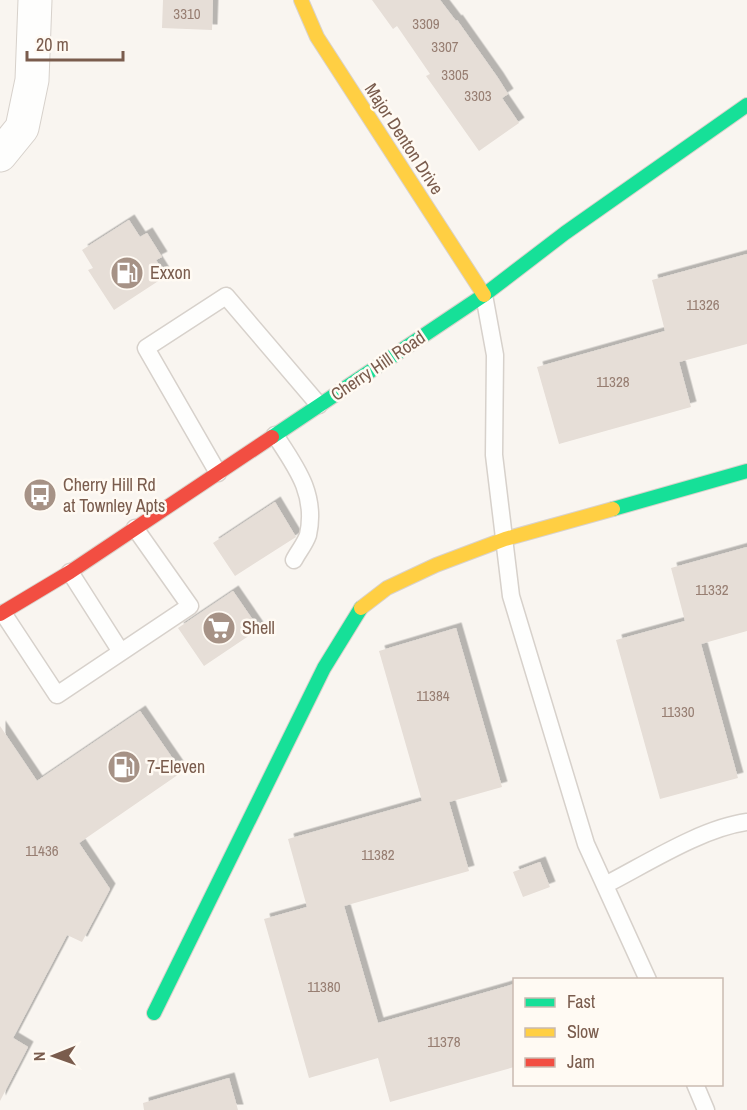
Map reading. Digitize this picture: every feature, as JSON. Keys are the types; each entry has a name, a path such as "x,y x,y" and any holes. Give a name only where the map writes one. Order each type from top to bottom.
{"street":[{"path":"0,155 22,128 32,80 35,0"},
{"name":"Major Denton Drive","path":"301,0 317,38 484,295"},
{"name":"Cherry Hill Road","path":"1,613 70,572 484,295 565,233 747,105"},
{"path":"154,1013 324,668 360,609 387,588 436,565 505,539 747,471"}],"lane":[{"path":"484,295 495,355 494,455 511,596 586,844 647,978"},
{"path":"218,473 146,348 226,296 320,405"},
{"path":"274,435 302,475 310,506 307,537 294,560"},
{"path":"1,613 57,695 190,606 135,528"},
{"path":"70,572 121,652"},
{"path":"605,885 699,837 734,824 747,822"},
{"path":"696,1086 706,1110"}],"building":[{"path":"163,0 213,0 212,30 162,28"},
{"path":"372,0 440,0 498,78 508,94 502,98 519,123 479,151 426,76 430,74 397,26 393,29"},
{"name":"Exxon","path":"129,220 140,237 147,233 162,257 156,260 166,276 114,310 88,270 93,268 82,250"},
{"path":"747,254 747,344 679,362 691,407 559,444 537,367 665,331 652,280"},
{"name":"Shell","path":"275,502 296,537 235,576 213,543"},
{"path":"747,547 747,631 701,644 738,778 660,799 616,640 685,621 671,568"},
{"name":"Shell","path":"233,591 259,629 204,666 178,628"},
{"path":"456,628 502,787 449,802 469,871 344,906 378,1023 513,984 513,1067 390,1102 378,1058 309,1078 264,919 307,907 288,839 422,801 379,651"},
{"path":"140,711 182,772 79,843 110,889 82,942 67,935 13,1038 28,1047 0,1101 0,726 37,781"},
{"path":"540,862 550,887 523,897 513,872"},
{"path":"229,1078 238,1110 144,1110 143,1103"}],"traffic: fast":[{"path":"272,437 484,295 565,233 747,105"},
{"path":"613,509 747,471"},
{"path":"154,1013 324,668 361,608"}],"traffic: slow":[{"path":"301,0 317,37 484,295"},
{"path":"361,608 387,588 436,565 505,539 613,509"}],"traffic: jam":[{"path":"0,614 70,572 272,437"}],"place":[{"name":"Exxon","path":"127,273"},
{"name":"Cherry Hill Rd at Townley Apts","path":"40,495"},
{"name":"Shell","path":"219,628"},
{"name":"7-Eleven","path":"124,767"}]}
